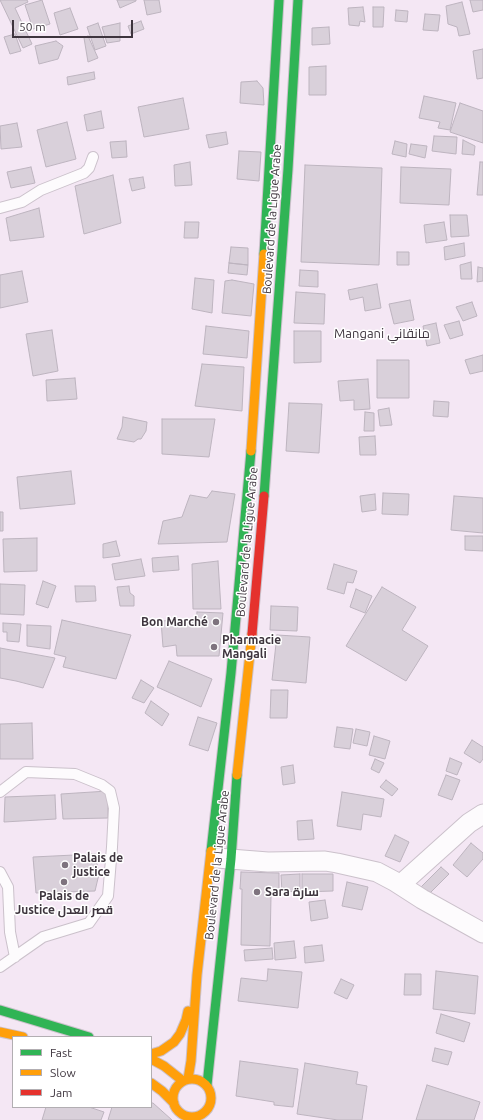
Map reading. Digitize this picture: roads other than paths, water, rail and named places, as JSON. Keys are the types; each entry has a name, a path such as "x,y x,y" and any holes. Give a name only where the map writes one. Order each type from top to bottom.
{"main road":[{"name":"Boulevard de la Ligue Arabe","path":"185,1080 191,1061 198,975 212,858 249,481 279,0"},
{"name":"Boulevard de la Ligue Arabe","path":"207,1086 231,859 240,742 248,674 265,482 286,194 298,0"},
{"path":"268,192 286,194"},
{"path":"259,324 276,325"},
{"path":"249,481 265,482"},
{"path":"231,672 248,674"},
{"path":"152,1054 168,1047 180,1034 186,1020 198,975"},
{"path":"0,1010 86,1036"},
{"path":"0,1032 18,1036"},
{"path":"152,1060 185,1080 198,1080 207,1086 211,1095 210,1107 213,1120"},
{"path":"174,1103 174,1093 179,1084 185,1080"},
{"path":"152,1084 162,1091 174,1103 180,1113 187,1118 202,1115 210,1107"}],"street":[{"path":"400,885 469,823 483,814"},
{"path":"212,858 268,862 325,861 377,872 422,900 483,933"}],"lane":[{"path":"0,208 22,202 41,190 84,173 89,168 93,157"},
{"path":"0,792 26,772 75,774 102,785 110,791 114,808 108,896 89,923 43,937 0,967"},
{"path":"0,872 8,887 10,932 15,956"}],"place":[{"name":"Bon Marché","path":"216,622"},
{"name":"Pharmacie Mangali","path":"214,647"},
{"name":"Palais de justice","path":"65,865"},
{"name":"Palais de Justice قصر العدل","path":"64,882"},
{"name":"Sara سارة","path":"257,892"}],"district":[{"name":"Mangani مانقاني","path":"382,334"}]}
